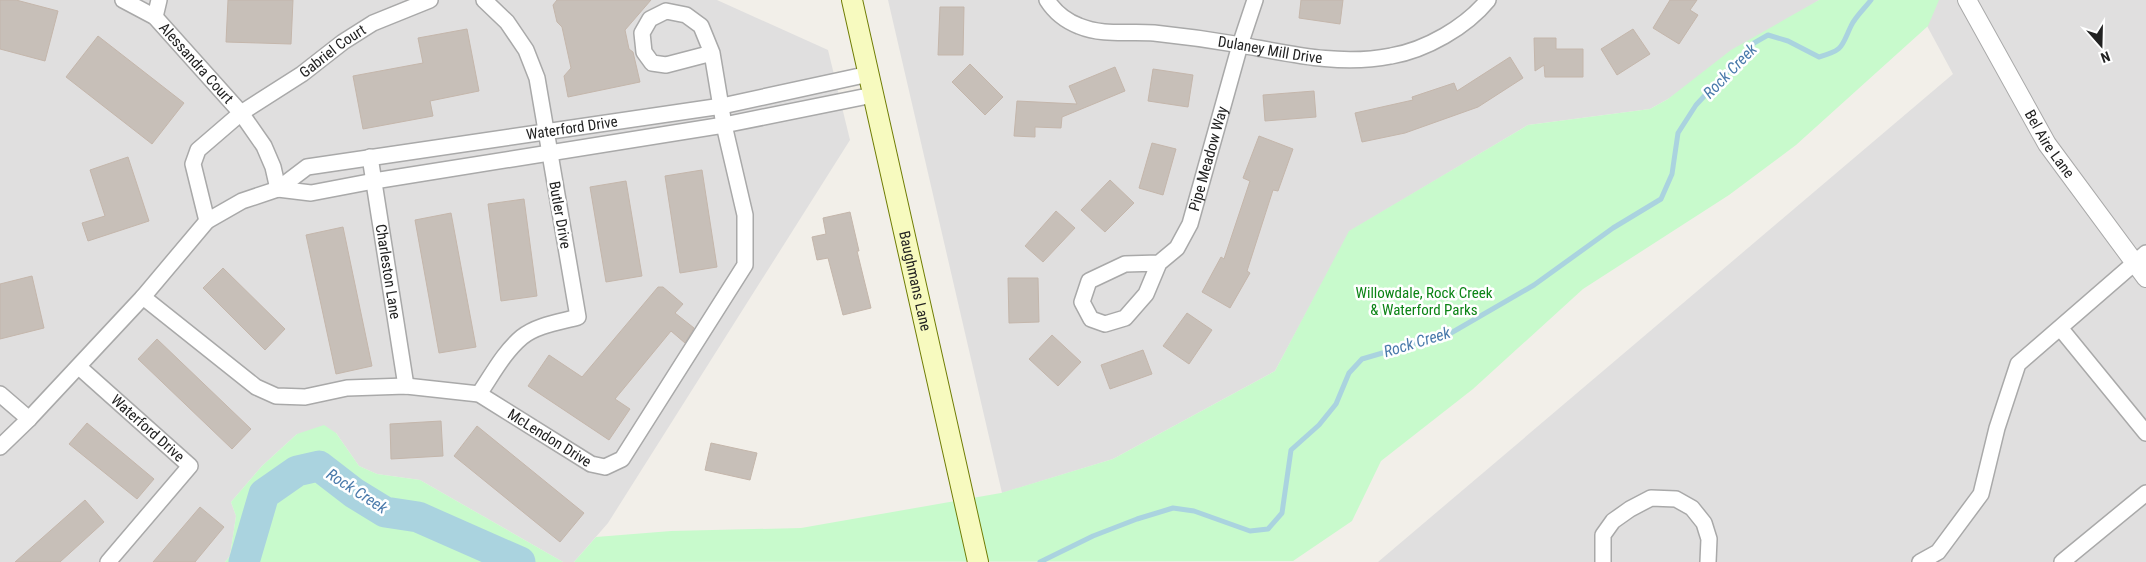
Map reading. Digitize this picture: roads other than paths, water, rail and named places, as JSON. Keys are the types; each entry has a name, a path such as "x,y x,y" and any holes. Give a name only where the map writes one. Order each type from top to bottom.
{"main road":[{"name":"Baughmans Lane","path":"852,0 978,562"}],"street":[{"name":"Alessandra Court","path":"123,0 155,17 241,113 264,146 273,167 278,189"},
{"path":"155,17 158,0"},
{"name":"Gabriel Court","path":"241,113 302,74 343,42 373,23 430,0"},
{"name":"Butler Drive","path":"479,394 510,350 523,336 546,326 578,317 550,155 548,133 537,78 526,50 507,22 484,0"},
{"name":"Dulaney Mill Drive","path":"1047,0 1054,10 1078,26 1108,33 1153,33 1240,45 1312,58 1351,60 1392,56 1426,45 1456,27 1481,8 1488,0"},
{"name":"Pipe Meadow Way","path":"1159,263 1125,264 1089,281 1082,302 1092,318 1106,324 1125,318 1146,294 1159,263 1177,248 1190,224 1240,45 1255,0"},
{"name":"Bel Aire Lane","path":"1967,0 2047,144 2140,258 2146,278"},
{"path":"666,11 686,15 701,26 712,53 666,65 652,63 644,52 642,33 650,19 666,11"},
{"name":"McLendon Drive","path":"143,297 256,387 276,396 305,397 347,388 406,386 479,394 591,464 605,468 622,459 745,265 745,215 724,125 712,53"},
{"name":"Waterford Drive","path":"0,447 30,419 143,297 207,221 242,201 278,189 307,168 370,157 548,133 722,106 868,74"},
{"name":"Waterford Drive","path":"278,189 311,194 374,181 550,155 724,125 873,95"},
{"name":"Alessandra Court","path":"207,221 193,164 198,150 241,113"},
{"name":"Charleston Lane","path":"370,157 406,386"},
{"path":"1920,562 1943,557 1981,494 1997,428 2018,364 2061,329 2140,258"},
{"path":"2061,329 2146,433"},
{"name":"Waterford Drive","path":"79,366 190,466 108,562"},
{"path":"0,394 30,419"},
{"path":"2062,562 2146,493"},
{"path":"1603,562 1603,536 1613,520 1651,498 1676,499 1692,508 1704,523 1710,539 1708,562"}],"waterway":[{"name":"Rock Creek","path":"1040,562 1093,536 1137,519 1173,508 1194,511 1250,531 1268,529 1282,513 1291,450 1319,425 1336,404 1349,373 1362,359 1451,333 1534,285 1613,228 1661,199 1672,174 1678,133 1696,105 1754,43 1768,35 1788,41 1819,57 1827,55 1841,47 1853,23 1871,0"},
{"name":"Rock Creek","path":"244,562 264,494 297,471 319,466 354,493 385,512 418,517 520,562"}],"park label":[{"name":"Willowdale, Rock Creek & Waterford Parks","path":"1424,302"}]}
